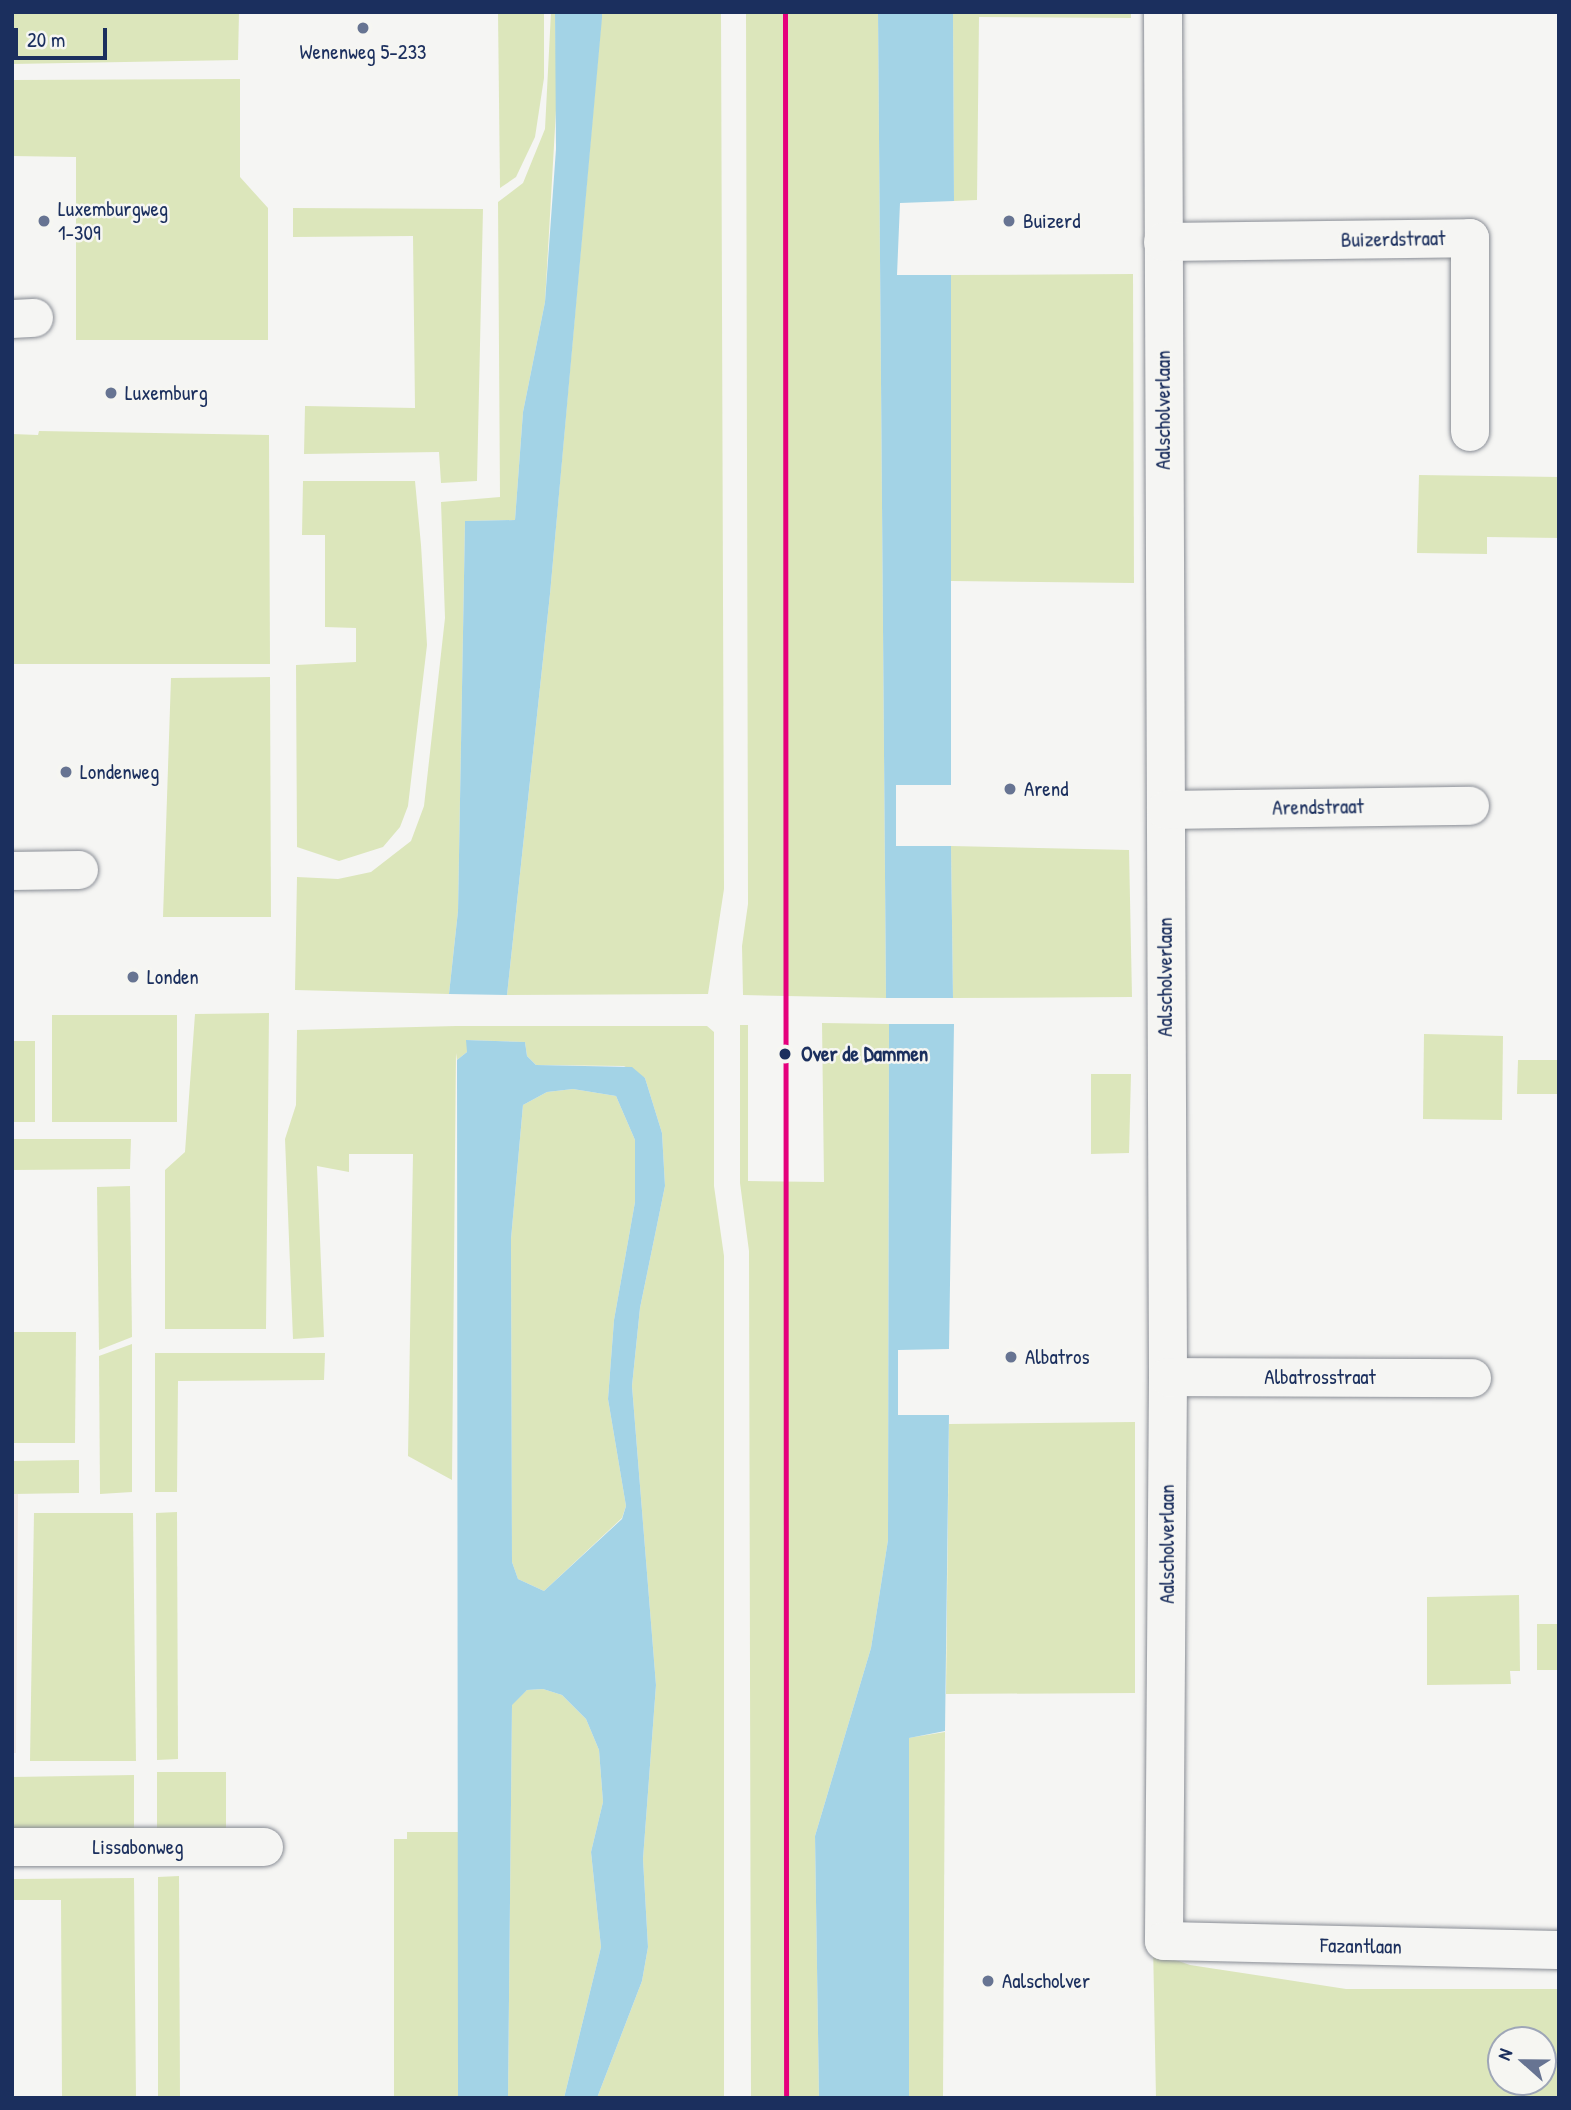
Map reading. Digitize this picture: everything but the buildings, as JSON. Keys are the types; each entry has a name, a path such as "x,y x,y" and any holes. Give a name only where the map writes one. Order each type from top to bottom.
{"street":[{"name":"Aalscholverlaan","path":"1163,12 1168,1377 1164,1941"},
{"name":"Buizerdstraat","path":"1163,242 1470,238 1470,432"},
{"name":"Arendstraat","path":"1166,810 1469,806"},
{"path":"12,870 79,870"},
{"name":"Albatrosstraat","path":"1168,1377 1472,1378"},
{"name":"Lissabonweg","path":"12,1847 264,1847"},
{"name":"Fazantlaan","path":"1164,1941 1559,1950"}],"shaded area":[{"path":"12,1494 18,1494 16,1753 12,1753"}],"green space":[{"path":"12,12 239,12 238,60 12,64"},
{"path":"498,12 544,12 544,78 535,137 516,177 500,188"},
{"path":"551,12 555,12 557,93 545,302 523,412 515,520 465,521 458,911 449,994 295,990 297,877 338,879 371,872 411,841 424,806 445,618 441,502 500,497 498,202 523,183 545,129"},
{"path":"602,12 721,12 724,889 708,994 507,995 550,594"},
{"path":"746,12 878,12 886,998 743,995 742,946 748,904"},
{"path":"953,12 1131,12 1131,18 979,17 977,200 954,201"},
{"path":"240,79 240,177 268,208 268,340 76,340 76,157 12,156 12,80"},
{"path":"293,208 483,209 477,481 441,483 439,452 304,454 305,406 415,408 413,236 293,237"},
{"path":"1133,274 1134,583 951,581 951,275"},
{"path":"39,431 269,435 270,664 12,664 12,434 38,435"},
{"path":"1419,475 1559,477 1559,538 1487,537 1487,554 1417,553"},
{"path":"303,481 415,481 427,645 408,806 400,827 383,847 339,861 297,847 296,665 356,662 356,628 325,627 325,535 302,535"},
{"path":"270,677 271,917 163,917 171,678"},
{"path":"951,846 1129,850 1132,997 953,998"},
{"path":"269,1013 266,1329 165,1329 165,1170 185,1152 195,1014"},
{"path":"52,1015 177,1015 177,1122 52,1122"},
{"path":"822,1023 889,1024 888,1540 871,1648 815,1836 819,2098 751,2098 749,1251 740,1183 740,1025 748,1025 748,1181 824,1182"},
{"path":"456,1026 707,1026 714,1032 714,1186 724,1256 724,2098 597,2098 642,1981 648,1947 643,1859 656,1685 632,1386 640,1308 665,1186 662,1133 645,1078 624,1066 536,1065 527,1056 525,1042 467,1040 467,1052 457,1060 456,1053 452,1480 408,1456 413,1154 349,1154 349,1172 317,1166 324,1337 293,1339 285,1139 296,1105 297,1030"},
{"path":"1424,1034 1503,1036 1502,1120 1423,1119"},
{"path":"12,1041 35,1041 35,1122 12,1122"},
{"path":"1518,1060 1559,1060 1559,1094 1517,1094"},
{"path":"1091,1074 1131,1074 1129,1153 1091,1154"},
{"path":"573,1089 616,1096 635,1140 635,1202 614,1320 608,1399 626,1506 622,1518 544,1591 518,1579 512,1562 511,1239 523,1105 547,1092"},
{"path":"12,1139 131,1139 130,1169 12,1170"},
{"path":"130,1186 132,1337 99,1350 97,1187"},
{"path":"12,1332 76,1332 75,1443 12,1443"},
{"path":"132,1344 132,1492 100,1494 99,1356"},
{"path":"155,1353 325,1353 324,1380 178,1381 177,1492 155,1492"},
{"path":"1135,1422 1135,1693 946,1694 949,1424"},
{"path":"79,1460 79,1493 12,1494 12,1461"},
{"path":"177,1512 178,1759 157,1760 156,1513"},
{"path":"34,1513 133,1513 136,1761 30,1761"},
{"path":"1519,1595 1520,1671 1510,1671 1511,1684 1427,1685 1427,1597"},
{"path":"1537,1624 1559,1624 1559,1670 1537,1670"},
{"path":"543,1689 562,1695 586,1719 599,1750 603,1802 591,1852 601,1947 564,2098 508,2098 512,1704 527,1690"},
{"path":"945,1732 943,2098 909,2098 908,1738"},
{"path":"157,1772 226,1772 226,1830 157,1830"},
{"path":"134,1775 134,1828 12,1830 12,1777"},
{"path":"407,1832 458,1832 458,2098 394,2098 394,1839 407,1839"},
{"path":"179,1876 180,2098 158,2098 158,1877"},
{"path":"134,1878 136,2098 62,2098 61,1900 12,1900 12,1879"},
{"path":"1153,1944 1170,1958 1190,1965 1346,1989 1559,1989 1559,2098 1156,2098"}],"water":[{"path":"555,12 602,12 602,18 550,594 507,995 449,994 458,911 465,521 515,520 523,412 545,302 556,149"},
{"path":"878,12 953,12 954,201 900,203 897,275 951,275 951,785 896,785 896,846 951,846 953,998 886,998"},
{"path":"889,1024 954,1024 949,1349 898,1350 898,1415 949,1415 945,1731 909,1738 909,2098 819,2098 815,1836 871,1648 888,1540"},
{"path":"466,1040 525,1042 527,1056 536,1065 632,1067 645,1078 662,1133 665,1186 640,1308 632,1386 656,1685 643,1859 648,1947 642,1981 597,2098 564,2098 601,1947 591,1852 603,1802 599,1750 586,1719 562,1695 543,1689 527,1690 512,1705 508,2098 458,2098 457,1060 467,1052","holes":["573,1089 616,1096 635,1140 635,1202 614,1320 608,1399 626,1506 622,1519 544,1591 518,1579 512,1562 511,1239 523,1105 547,1092"]}],"transit line":[{"path":"785,12 786,2098"}],"place":[{"name":"Wenenweg 5-233","path":"363,28"},
{"name":"Luxemburgweg 1-309","path":"44,221"},
{"name":"Buizerd","path":"1009,221"},
{"name":"Luxemburg","path":"111,393"},
{"name":"Londenweg","path":"66,772"},
{"name":"Arend","path":"1010,789"},
{"name":"Londen","path":"133,977"},
{"name":"Over de Dammen","path":"785,1054"},
{"name":"Albatros","path":"1011,1357"},
{"name":"Aalscholver","path":"988,1981"}]}
